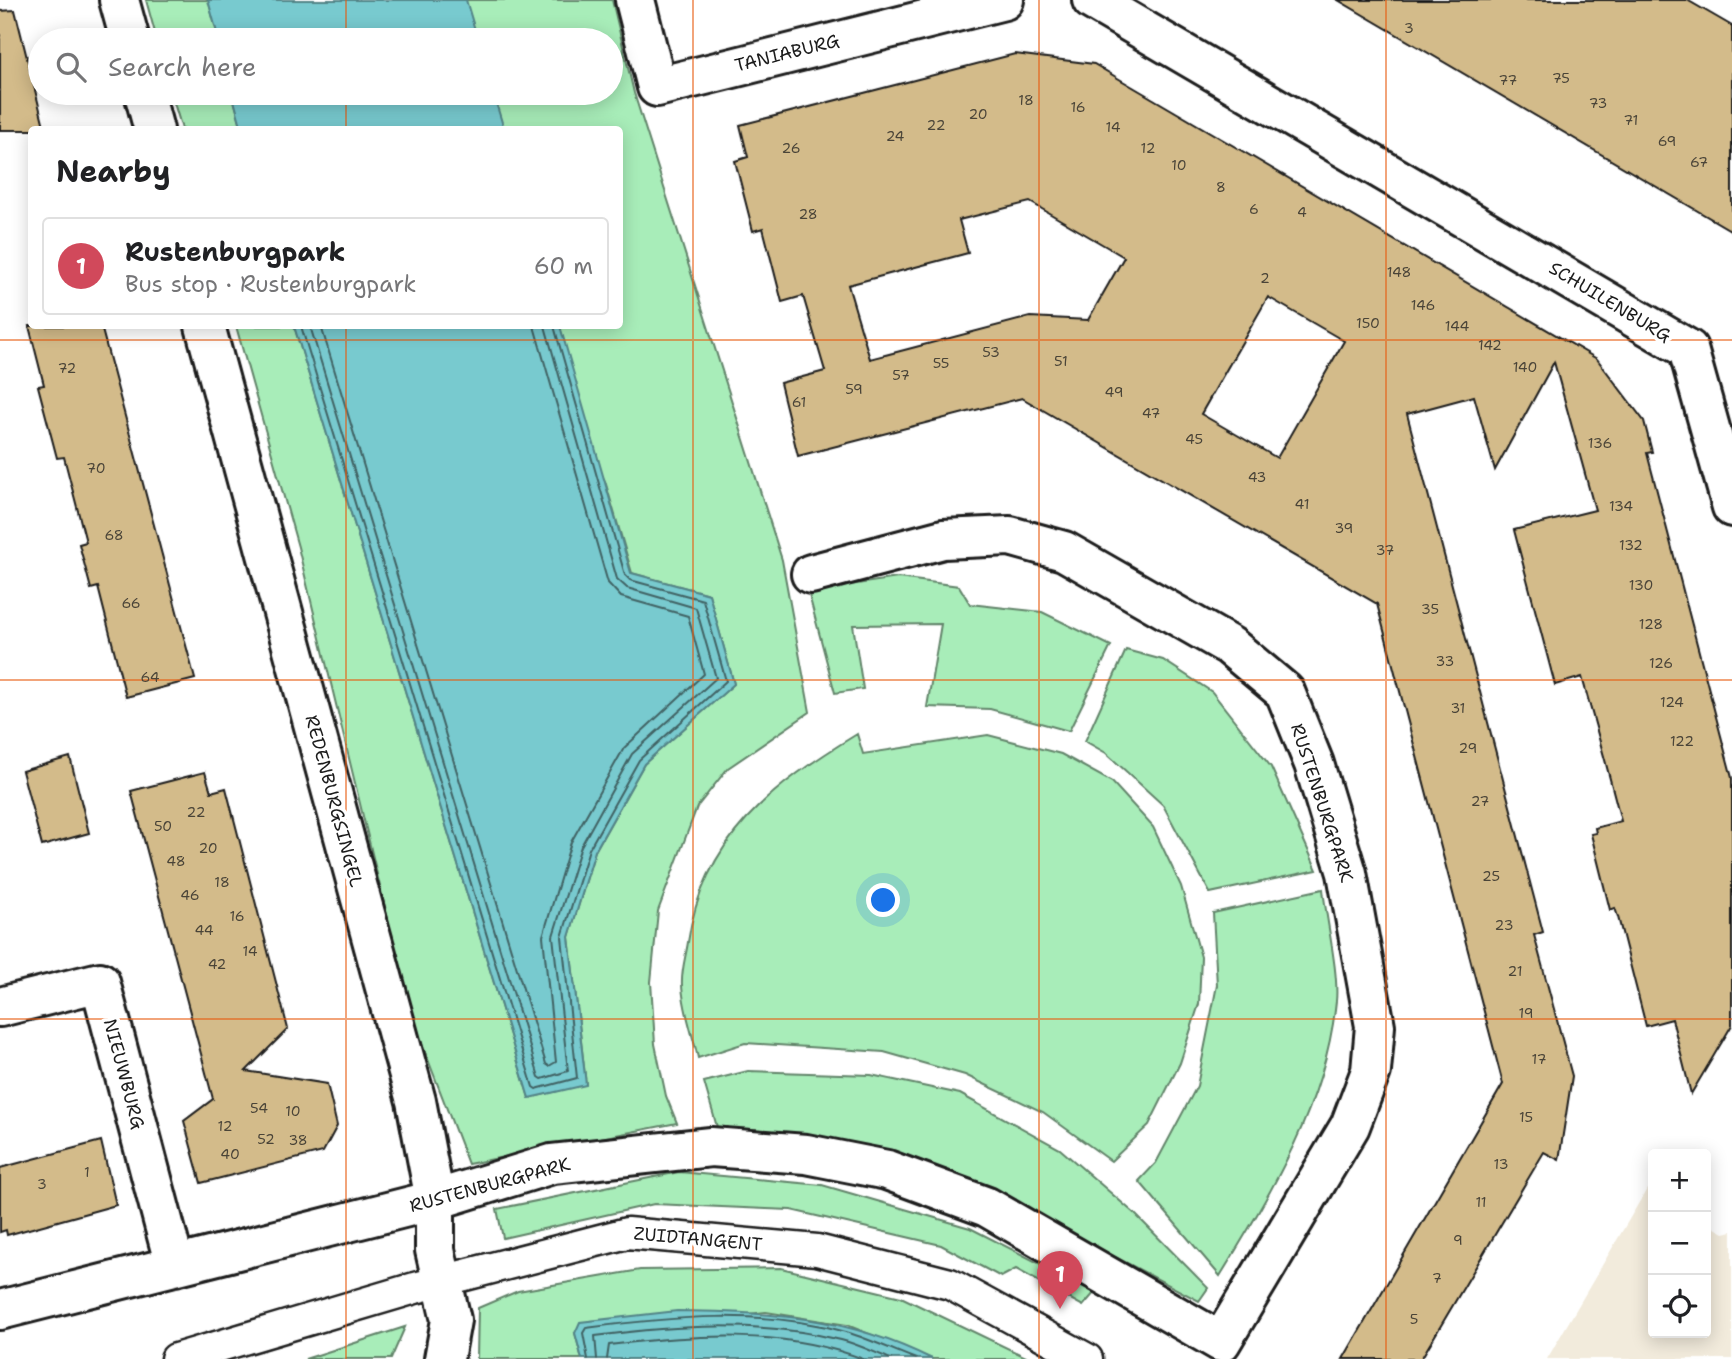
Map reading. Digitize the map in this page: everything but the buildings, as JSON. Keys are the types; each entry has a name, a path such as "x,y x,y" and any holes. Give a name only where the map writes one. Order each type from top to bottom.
{"street":[{"path":"120,0 127,28"},
{"name":"TANIABURG","path":"635,0 657,86 1004,0"},
{"name":"SCHUILENBURG","path":"1093,0 1688,349 1732,507"},
{"path":"147,105 153,126"},
{"name":"REDENBURGSINGEL","path":"206,329 416,1101 435,1200 435,1250 451,1320 444,1359"},
{"name":"RUSTENBURGPARK","path":"0,1310 435,1200 566,1163 710,1147 806,1154 887,1170 987,1207 1221,1342 1350,1126 1371,1071 1375,1027 1347,873 1314,765 1285,692 1230,646 1064,551 1010,536 943,539 811,574"},
{"name":"NIEUWBURG","path":"0,1007 100,982 175,1266"}],"lane":[{"name":"ZUIDTANGENT","path":"176,1359 444,1280 627,1233 817,1250 950,1284 1087,1359"}],"shaded area":[{"path":"1647,1189 1648,1338 1711,1338 1711,1226 1724,1233 1732,1231 1732,1359 1547,1359"}],"green space":[{"path":"146,0 208,0 216,28 154,28"},
{"path":"388,0 612,0 619,28 396,28"},
{"path":"623,46 634,93 782,560 810,712 728,768 697,807 658,911 651,982 655,1044 666,1096 677,1123 468,1164 411,1015 298,547 237,329 295,329 529,1098 586,1084 569,937 595,851 644,764 734,684 709,594 632,573 605,481 523,329 623,329 623,126 421,126 416,105 623,105"},
{"path":"175,105 235,105 241,126 181,126"},
{"path":"898,578 959,586 970,604 1042,612 1111,646 1069,731 990,709 927,707 941,624 853,625 863,689 835,693 808,591"},
{"path":"1126,650 1163,660 1212,692 1271,767 1317,870 1210,893 1163,805 1106,753 1085,741"},
{"path":"857,734 863,754 988,735 1061,754 1112,782 1153,827 1181,886 1201,957 1199,1004 1180,1063 1149,1125 1111,1161 1043,1112 965,1075 884,1052 745,1043 698,1058 684,1003 682,980 696,906 709,873 726,844 747,818 771,795 826,753"},
{"path":"1323,889 1334,961 1336,1001 1321,1075 1309,1110 1277,1179 1220,1276 1139,1181 1156,1163 1197,1086 1217,985 1213,913"},
{"path":"748,1071 871,1075 960,1094 1060,1149 1135,1214 1208,1288 1199,1301 1017,1205 719,1134 704,1082"},
{"path":"679,1172 822,1185 970,1228 1095,1292 1083,1306 1016,1269 1001,1277 941,1245 791,1210 654,1204 503,1238 497,1209"},
{"path":"781,1268 901,1297 1030,1359 932,1359 847,1325 766,1312 575,1333 582,1359 477,1359 478,1308 518,1291 640,1270"},
{"path":"405,1327 391,1359 305,1359"}],"water":[{"path":"208,0 466,0 474,28 216,28"},
{"path":"235,105 497,105 503,126 241,126"},
{"path":"295,329 561,329 631,573 709,594 734,684 644,764 595,851 569,937 586,1085 529,1098"},
{"path":"677,1311 808,1319 869,1334 932,1359 582,1359 575,1333 580,1322"}],"place":[{"name":"Rustenburgpark","path":"1060,1309"}]}
